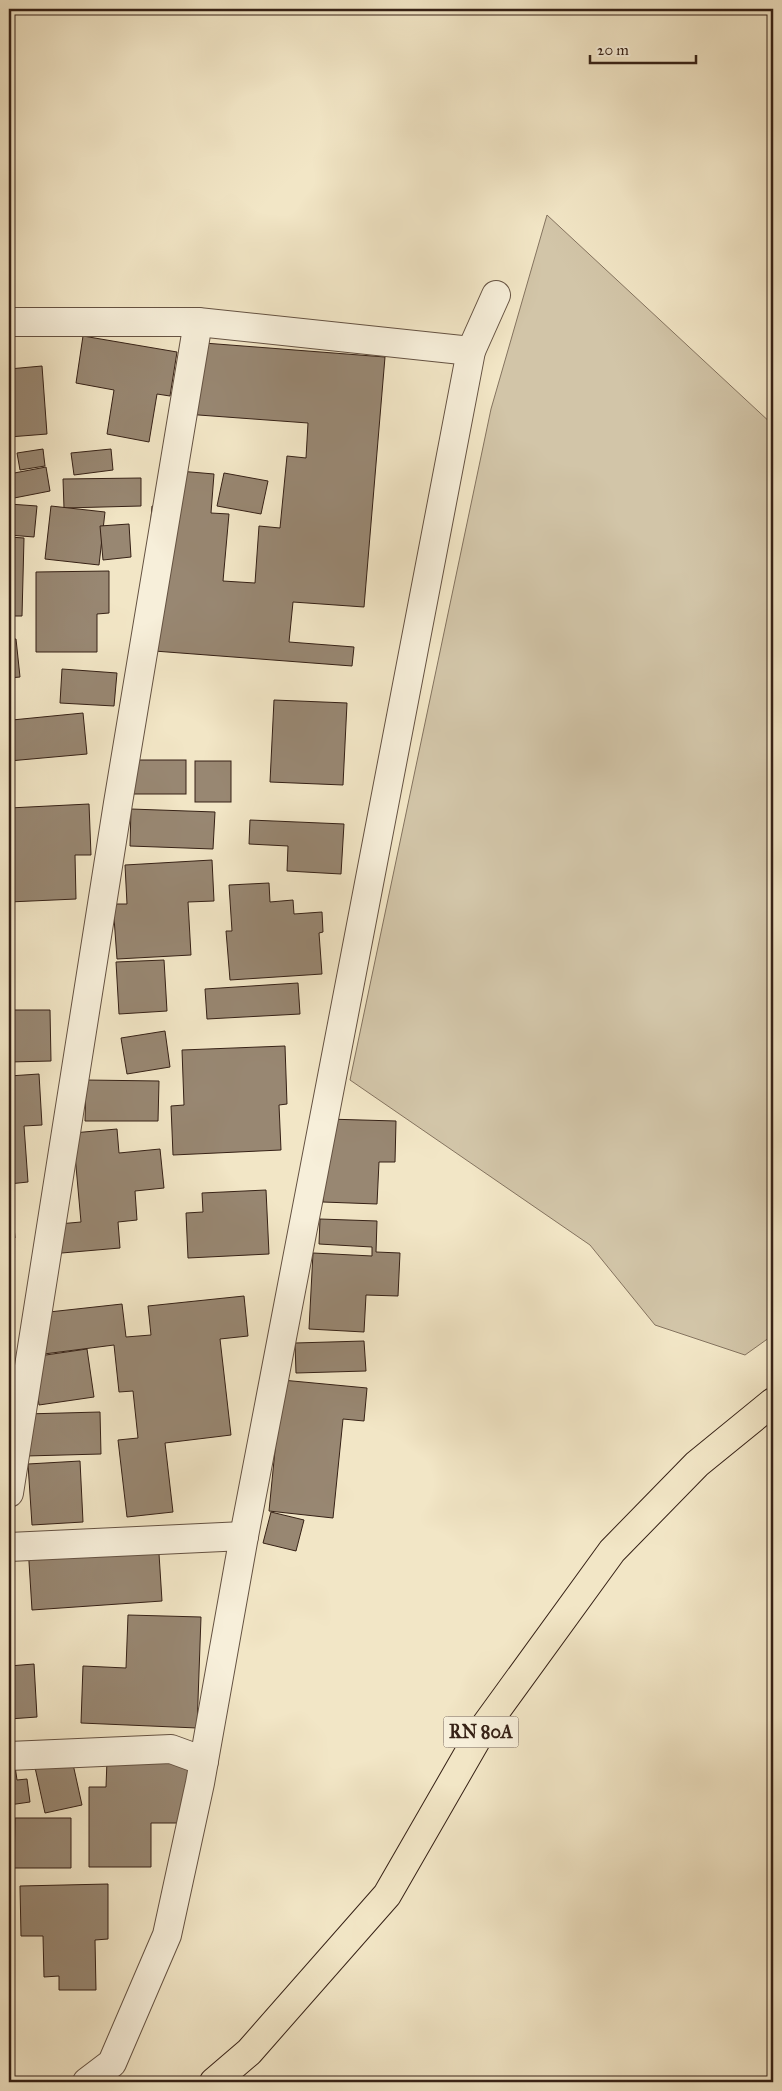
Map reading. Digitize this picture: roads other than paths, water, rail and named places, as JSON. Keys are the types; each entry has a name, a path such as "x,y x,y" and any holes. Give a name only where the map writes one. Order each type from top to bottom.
{"main road":[{"name":"RN 80A","path":"214,2082 249,2052 387,1895 482,1730 612,1551 697,1464 773,1402"}],"street":[{"path":"87,2082 112,2063 167,1935 204,1761 244,1536 471,351 496,295"},
{"path":"9,322 198,322 471,351"},
{"path":"9,1493 118,803 198,322"},
{"path":"9,1547 244,1536"},
{"path":"9,1756 171,1749 204,1761"}]}
